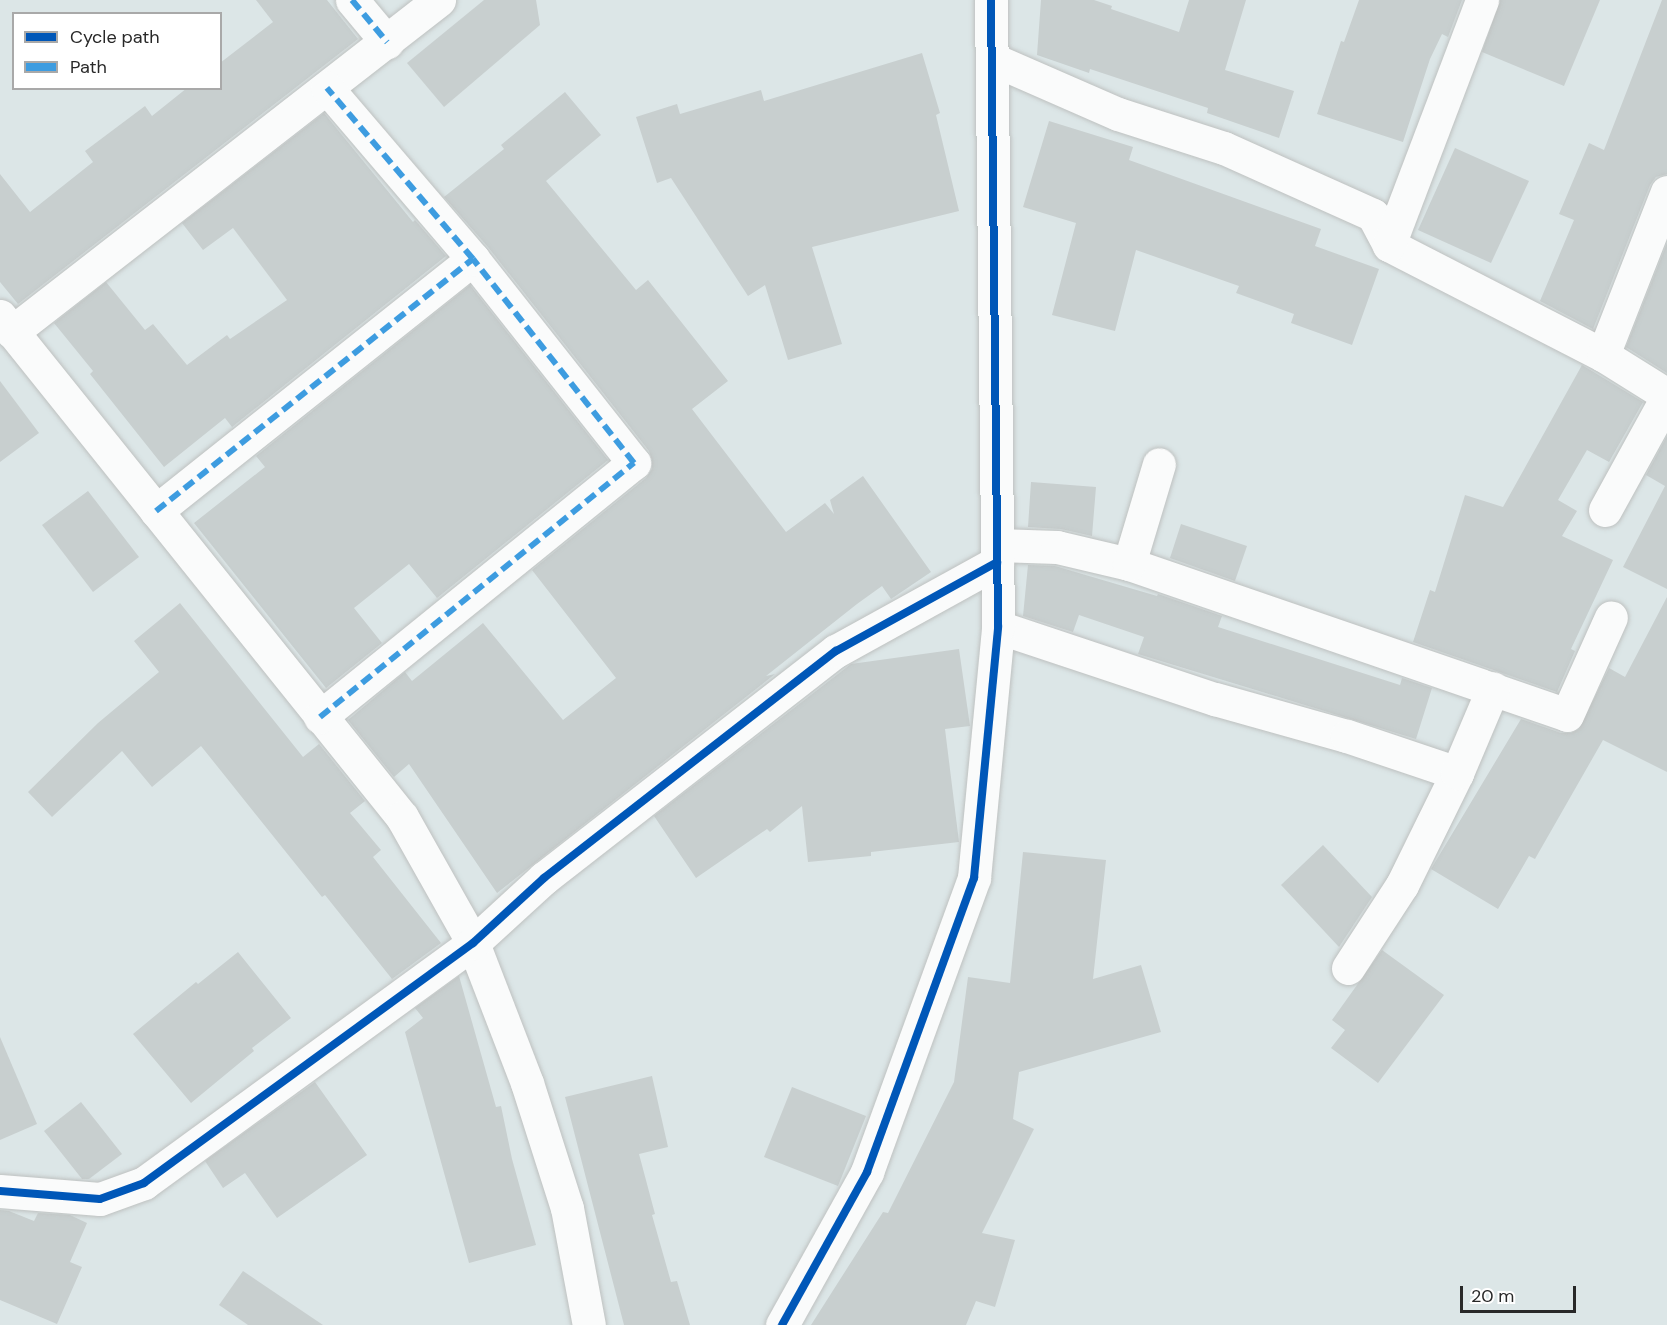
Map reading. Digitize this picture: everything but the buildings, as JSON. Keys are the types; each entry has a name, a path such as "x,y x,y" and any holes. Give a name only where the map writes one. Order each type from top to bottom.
{"street":[{"path":"351,0 387,42"},
{"path":"439,0 327,88 6,324 402,817 473,943 527,1083 567,1208 589,1325"},
{"path":"783,1325 867,1172 974,878 998,627 991,0"},
{"path":"1389,245 1482,0"},
{"path":"992,59 1118,114 1224,148 1373,215 1389,245 1603,355 1667,396 1605,510"},
{"path":"320,717 634,463 473,259 327,88"},
{"path":"1603,355 1667,192"},
{"path":"156,511 473,259"},
{"path":"1129,564 1159,464"},
{"path":"0,1191 100,1199 144,1183 473,943 544,878 836,651 997,553 1057,547 1129,564 1567,715 1611,617"},
{"path":"998,627 1215,699 1347,736 1456,773"},
{"path":"1348,968 1402,885 1456,773 1493,688"}],"marked path":[{"path":"352,0 387,42"},
{"path":"320,717 634,463 473,259 327,88"},
{"path":"156,511 473,259"}],"cycle path":[{"path":"782,1325 867,1172 974,878 998,627 991,0"},
{"path":"0,1191 100,1199 144,1183 473,943 544,878 836,651 997,562"}]}
